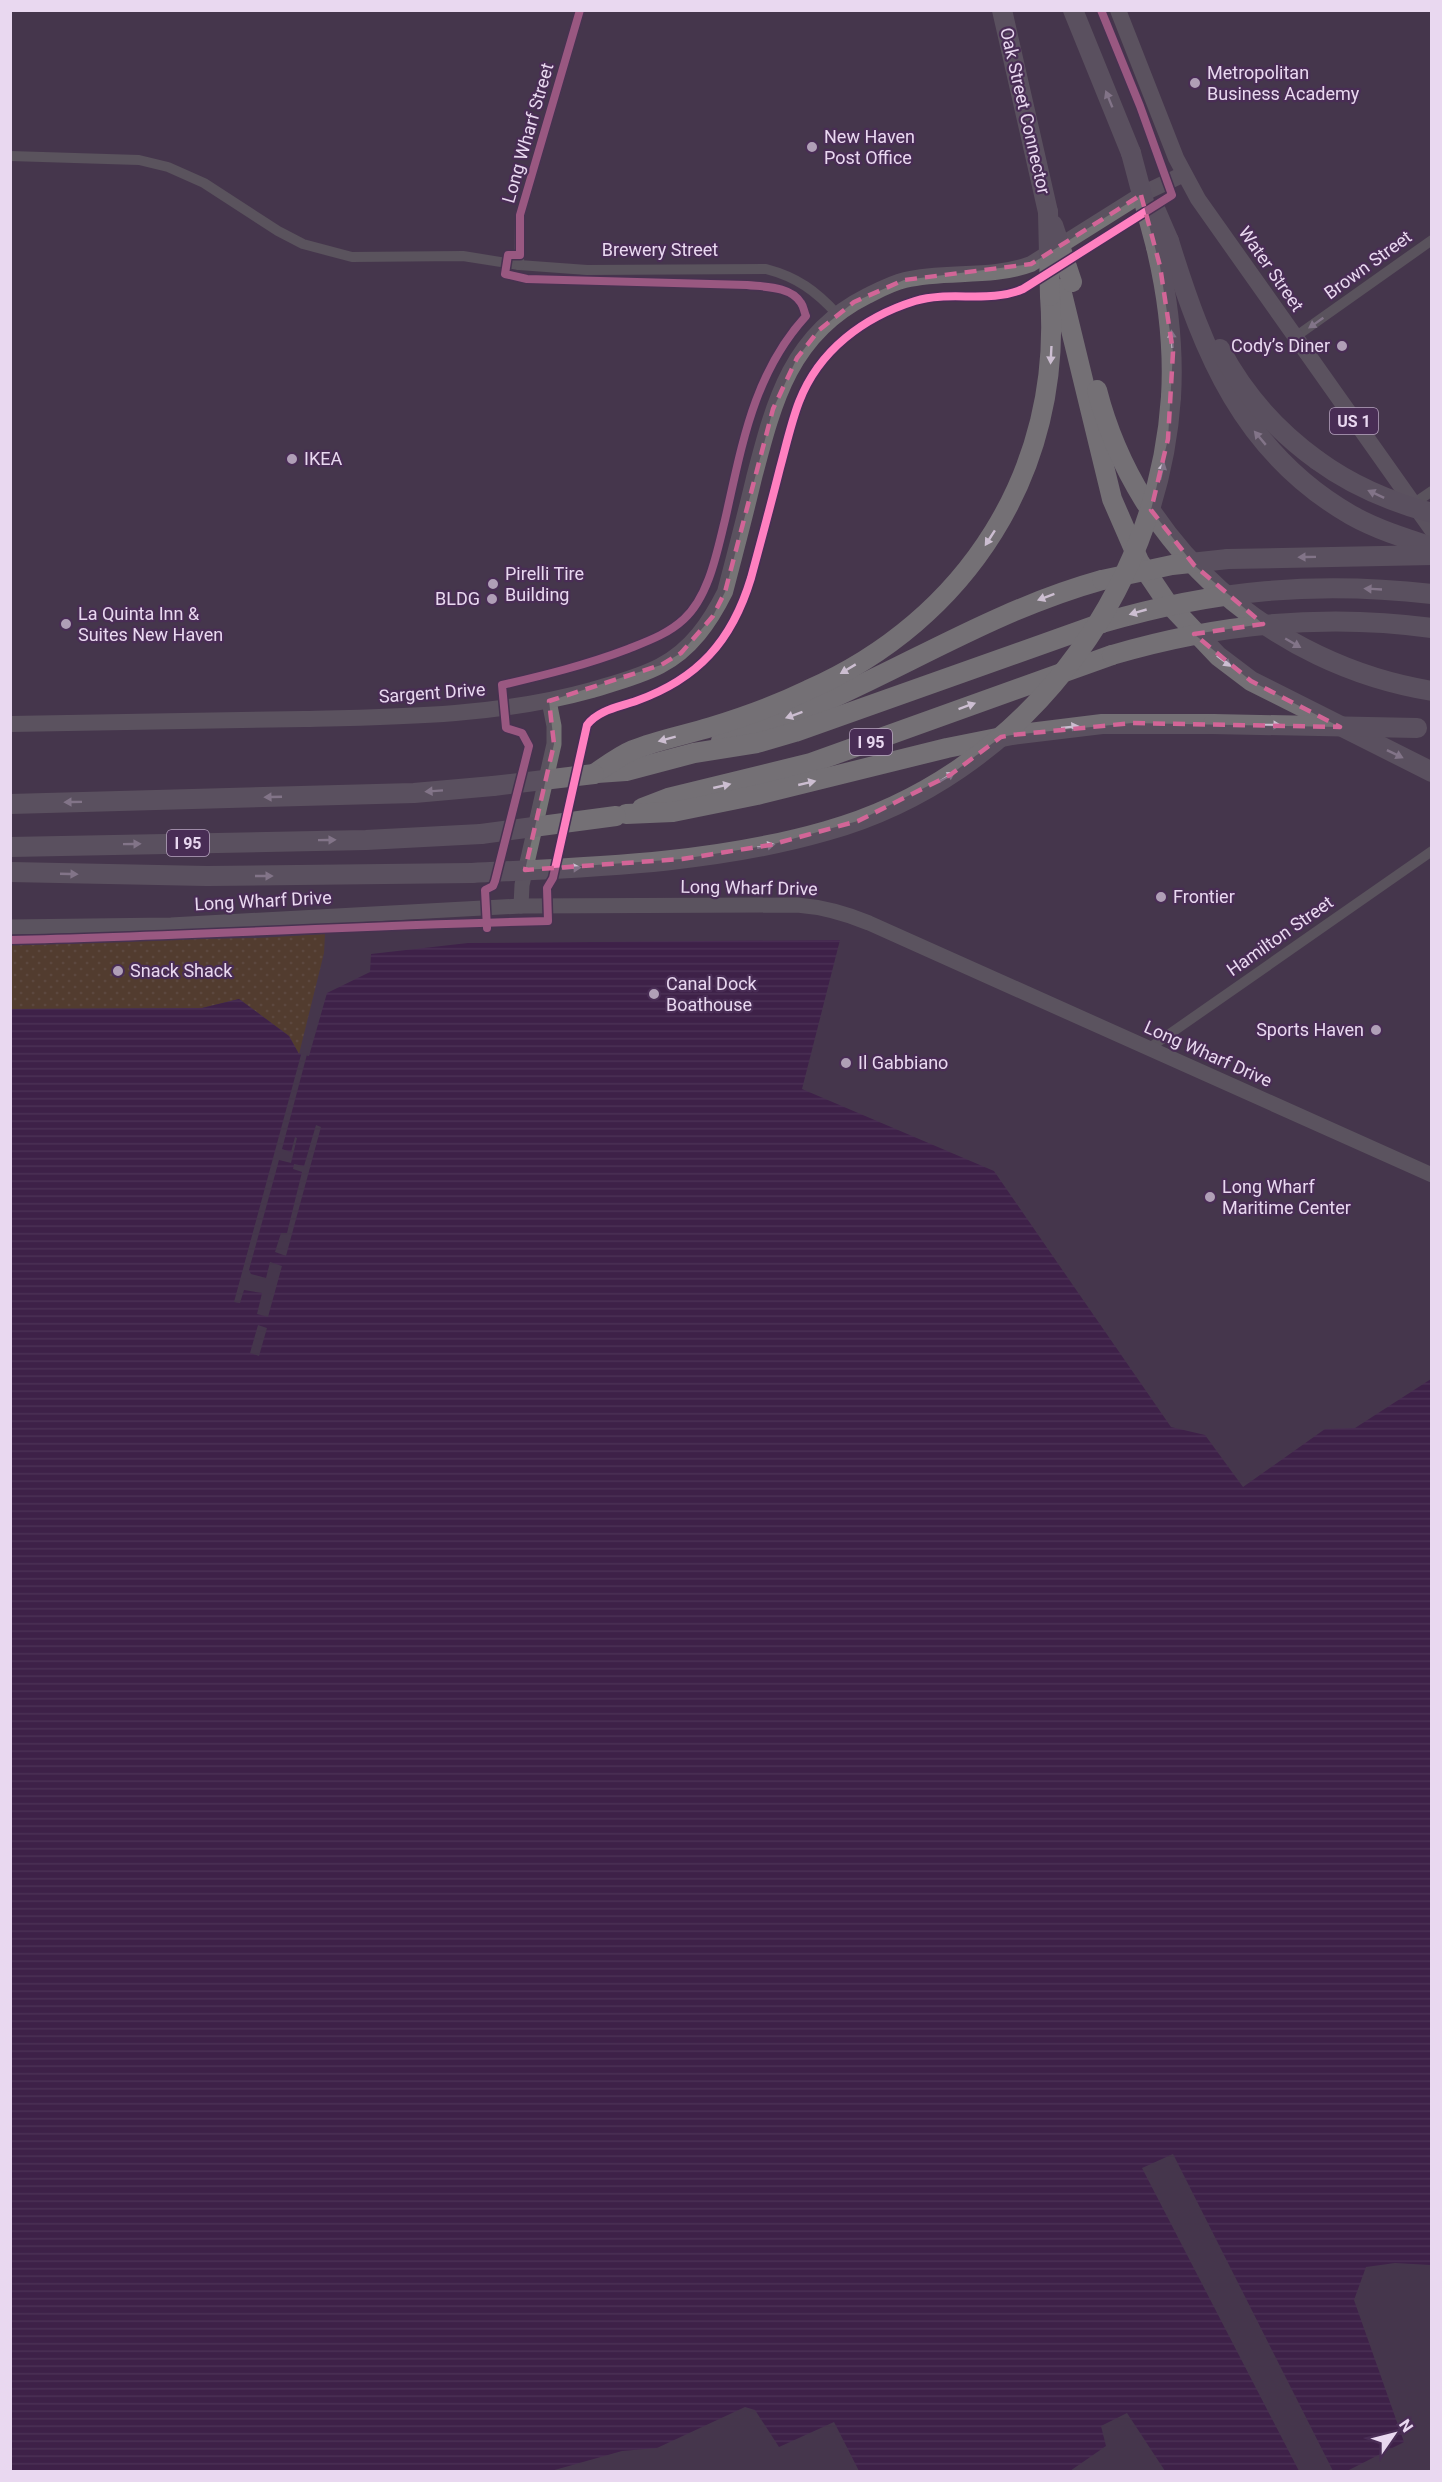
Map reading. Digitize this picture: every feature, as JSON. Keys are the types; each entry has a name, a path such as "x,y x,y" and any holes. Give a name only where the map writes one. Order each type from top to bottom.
{"highway":[{"name":"Oak Street Connector","path":"1002,10 1048,212 1061,289"},
{"path":"1073,10 1131,153 1162,244 1181,279 1226,387 1259,438 1301,480 1353,516 1431,547"},
{"path":"10,872 207,876 472,873 610,866 682,859 770,845 858,821 903,801 950,775 1012,728 1046,693 1088,641 1113,600 1138,548 1154,501 1164,459 1171,397 1173,352 1162,244"},
{"path":"1162,244 1188,274 1221,351 1240,382 1277,426 1317,460 1343,478 1375,493 1431,513"},
{"path":"1061,289 1113,438 1146,502 1177,546 1227,596 1290,642 1356,672 1431,691"},
{"path":"594,774 630,751 743,717 817,686 881,648 914,623 946,593 988,542 1010,505 1027,469 1035,446 1048,385 1051,342 1061,289"},
{"path":"1061,289 1112,499 1139,561 1166,601 1218,656 1251,681 1431,772"},
{"path":"694,753 750,729 814,707 1021,607 1058,592 1102,580 1172,565 1228,559 1431,555"},
{"name":"I 95","path":"10,804 414,793 627,771 694,753 757,743 831,721 1102,623 1184,601 1267,590 1348,588 1431,594"},
{"name":"I 95","path":"10,847 366,840 481,834 621,815 668,798 819,760 1112,655 1172,638 1261,624 1351,621 1431,628"},
{"path":"621,815 673,812 758,795 947,747 1012,735 1102,724 1424,728"}],"main road":[{"name":"Water Street","path":"1118,10 1184,174 1198,200 1431,530"},
{"path":"837,314 854,302 903,280 935,274 995,272 1031,264 1144,193 1184,174"},
{"name":"Sargent Drive","path":"10,724 390,717 462,712 549,701 630,679 661,665 681,653 713,616 724,592 772,409 785,378 809,341 837,314"},
{"path":"521,906 522,885 554,744 549,701"},
{"name":"Long Wharf Drive","path":"10,927 182,924 521,906 797,905 818,907 845,913 869,923 1431,1175"}],"street":[{"name":"Long Wharf Street","path":"519,266 520,216 580,10"},
{"name":"Brewery Street","path":"10,156 111,159 151,163 186,174 278,231 303,244 329,252 370,258 419,255 463,256 519,266 587,270 766,269 784,274 810,287 837,314"},
{"name":"Brown Street","path":"1295,337 1431,240"},
{"path":"1413,504 1431,490"},
{"name":"Hamilton Street","path":"1149,1048 1431,850"}],"highlighted area":[{"path":"1141,195 1160,266 1173,352 1168,439 1151,510 1194,565 1263,624 1194,634 1251,681 1340,727 1132,723 1001,737 950,775 858,821 770,845 682,859 525,870 554,744 549,701 661,665 681,653 713,616 725,592 773,409 797,358 819,330 854,302 904,280 1031,264"}],"shaded area":[{"path":"325,934 324,953 299,1054 289,1036 239,999 202,1008 11,1009 10,942 258,938"},
{"path":"840,940 802,1089 994,1171 1171,1427 1205,1435 1243,1487 1325,1429 1355,1428 1431,1379 1431,2265 1395,2263 1366,2267 1354,2300 1404,2442 1347,2471 1333,2471 1173,2154 1142,2168 1299,2471 1165,2471 1127,2413 1101,2426 1106,2446 1070,2471 859,2471 834,2422 779,2447 755,2410 745,2407 657,2448 622,2451 551,2471 11,2471 10,1009 202,1008 239,999 289,1036 299,1054 309,1056 327,993 370,972 371,954 468,943"}],"pier":[{"path":"310,1043 282,1149 291,1152 295,1137 297,1138 291,1163 279,1160 249,1270 251,1274 266,1278 270,1262 282,1266 268,1317 257,1314 262,1293 244,1290 240,1303 234,1302 302,1051 307,1052"},
{"path":"316,1125 321,1127 286,1256 275,1252 281,1233 287,1233 302,1172 293,1169 294,1164 304,1166"},
{"path":"258,1325 267,1328 259,1356 250,1353"}],"cycle path":[{"path":"487,928 485,890 493,886 495,881 529,746 522,733 506,728 502,685 581,665 628,649 658,637 684,619 693,609 706,586 715,559 752,412 773,362 788,338 806,316 797,297 784,290 769,287 527,279 505,274 508,255 520,255 520,215 580,10"},
{"path":"10,940 548,921 547,888 553,878 587,725 603,712 658,692 677,681 695,669 723,639 734,621 751,578 799,402 818,367 831,351 861,326 878,316 915,301 942,297 997,296 1023,289 1172,195 1140,106 1101,10"}],"place":[{"name":"Metropolitan Business Academy","path":"1195,83"},
{"name":"New Haven Post Office","path":"812,147"},
{"name":"Cody’s Diner","path":"1342,346"},
{"name":"IKEA","path":"292,459"},
{"name":"Pirelli Tire Building","path":"493,584"},
{"name":"BLDG","path":"492,599"},
{"name":"La Quinta Inn & Suites New Haven","path":"66,624"},
{"name":"Frontier","path":"1161,897"},
{"name":"Snack Shack","path":"118,971"},
{"name":"Canal Dock Boathouse","path":"654,994"},
{"name":"Sports Haven","path":"1376,1030"},
{"name":"Il Gabbiano","path":"846,1063"},
{"name":"Long Wharf Maritime Center","path":"1210,1197"}]}
